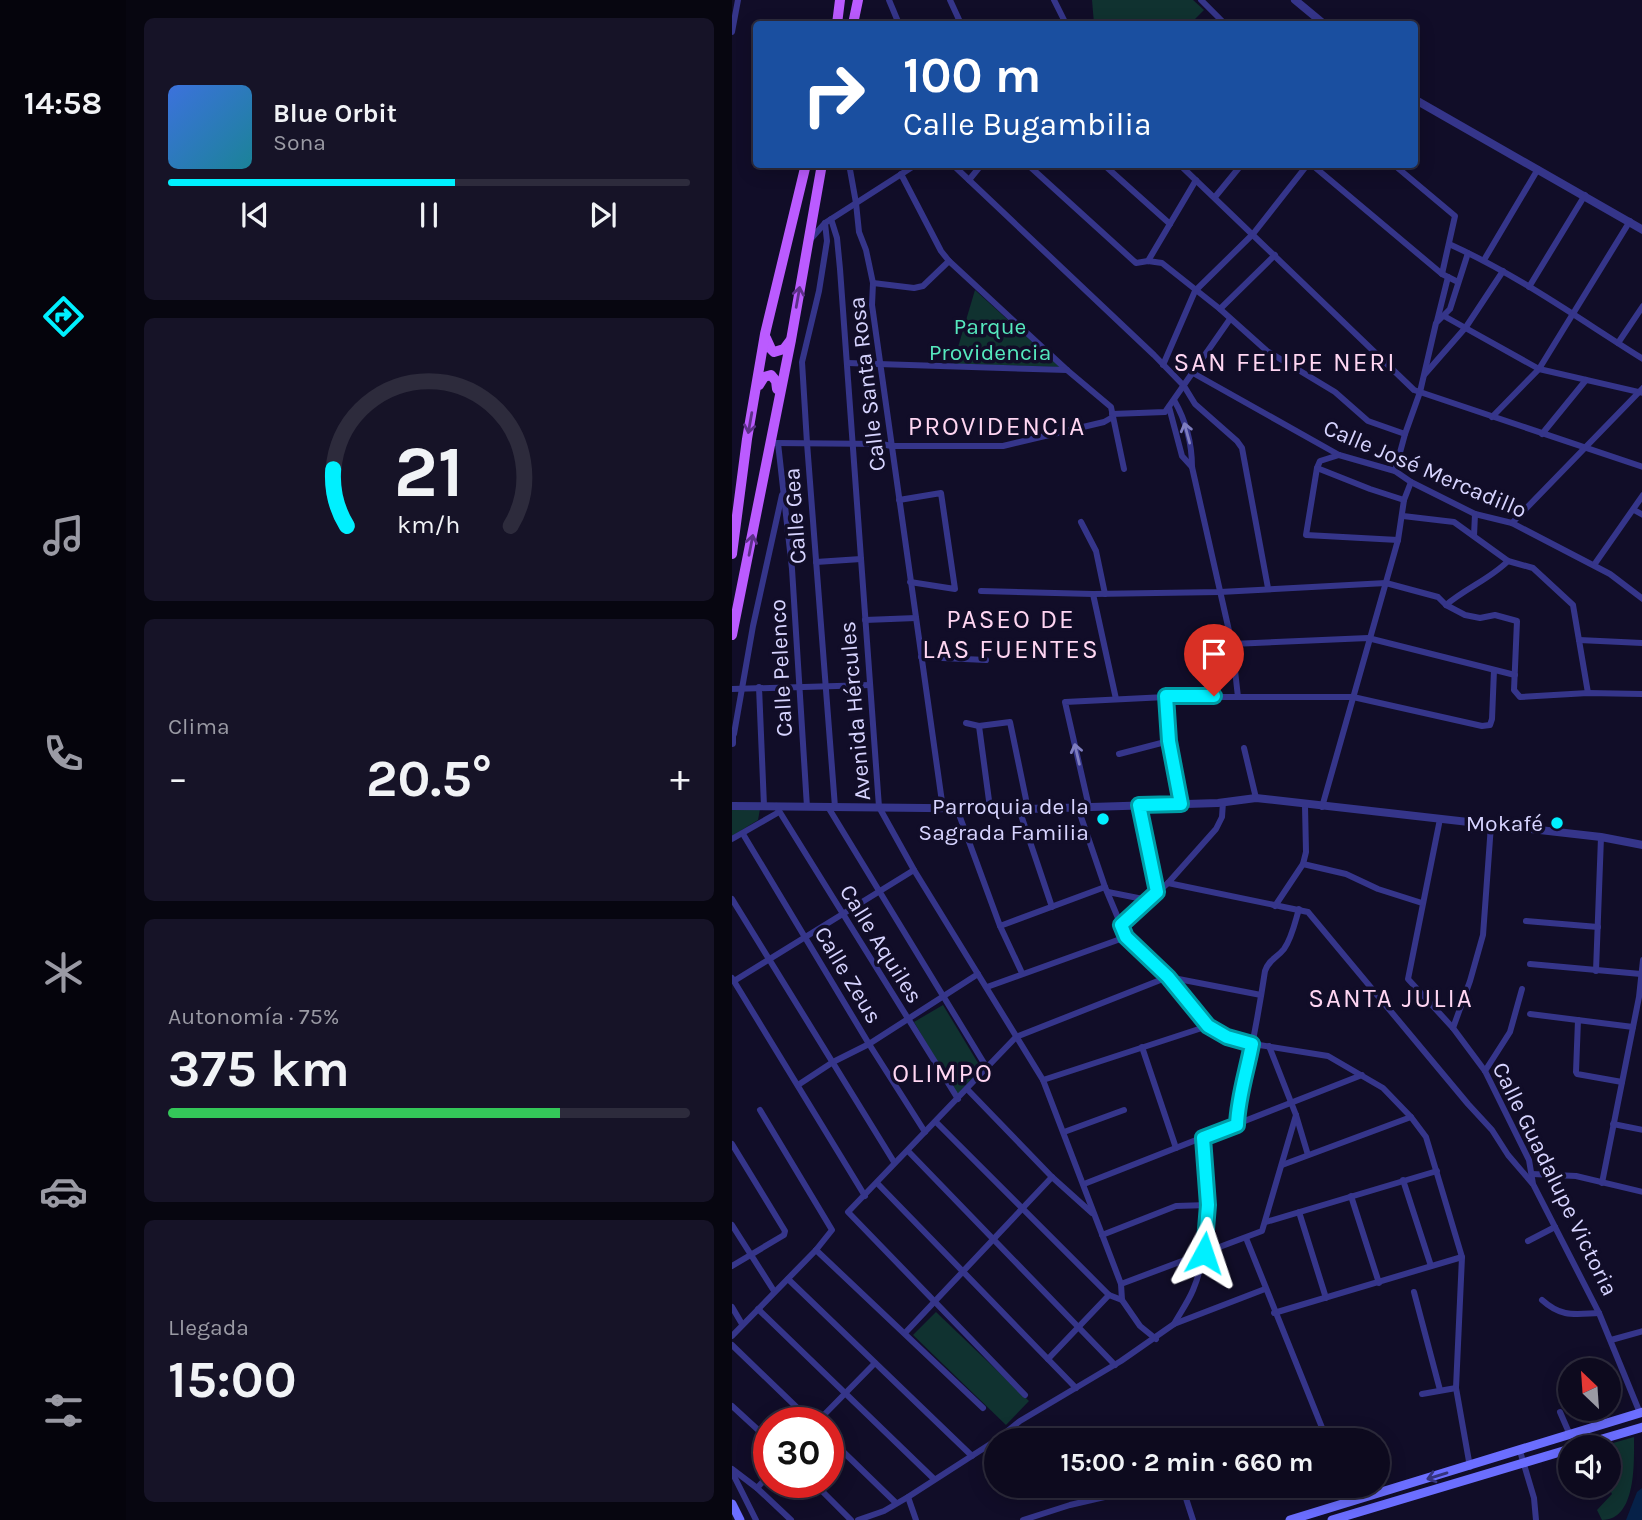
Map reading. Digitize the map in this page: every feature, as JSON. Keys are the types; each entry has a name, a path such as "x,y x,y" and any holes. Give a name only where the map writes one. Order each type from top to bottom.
{"main road":[{"path":"837,21 840,0"},
{"path":"854,21 858,0"},
{"path":"732,554 765,334 805,168"},
{"path":"732,635 773,443 778,397 821,168"},
{"path":"765,334 770,349 774,352 784,349 790,340"},
{"path":"755,395 761,380 771,375 776,381 778,397"},
{"path":"1570,1435 1641,1412"},
{"path":"1616,1435 1643,1427"},
{"path":"1290,1520 1558,1439"},
{"path":"1332,1520 1558,1452"},
{"path":"732,1504 740,1520"}],"street":[{"path":"732,32 738,0"},
{"path":"889,0 898,21"},
{"path":"950,0 960,21"},
{"path":"1054,0 1064,21"},
{"path":"1201,0 1220,21"},
{"path":"1296,0 1320,21"},
{"path":"1418,101 1643,230"},
{"name":"Calle Santa Rosa","path":"850,168 859,232 873,283 872,305 943,809"},
{"path":"808,242 828,221 911,168"},
{"path":"956,168 1163,365 1184,386 1195,404 1237,441 1242,448 1268,589"},
{"path":"969,180 979,168"},
{"path":"1031,168 1136,263 1162,263 1267,351 1335,392 1368,421 1405,434"},
{"path":"1107,168 1170,224"},
{"path":"1183,168 1414,390 1643,467"},
{"path":"1215,197 1239,168"},
{"path":"1163,365 1195,291 1253,234 1307,168"},
{"path":"1315,168 1445,275 1458,282"},
{"path":"1395,471 1424,375 1455,216 1398,168"},
{"path":"1484,260 1538,169"},
{"path":"901,174 941,251 949,261 1111,407 1124,469"},
{"path":"1148,261 1196,180"},
{"path":"1529,287 1585,195"},
{"name":"Avenida Hércules","path":"828,221 837,239 879,807 914,870 1043,1080 1121,1284 1122,1300"},
{"name":"Calle Gea","path":"828,221 825,254 803,362 831,807"},
{"path":"1492,417 1539,369 1630,221"},
{"path":"1449,244 1484,260 1575,313 1643,359"},
{"path":"1436,323 1450,309 1468,253"},
{"path":"1220,309 1275,255"},
{"path":"873,283 914,288 923,286 949,261"},
{"path":"1424,375 1466,327 1503,271"},
{"path":"1618,343 1643,306"},
{"path":"1444,316 1539,369 1641,390"},
{"path":"773,443 1003,446 1104,422 1112,416 1165,412 1230,319"},
{"path":"847,363 1067,370"},
{"name":"Calle José Mercadillo","path":"1193,373 1339,455 1395,471 1411,482 1475,514 1512,523 1610,574 1643,599"},
{"path":"1542,434 1586,380"},
{"path":"1512,523 1641,390"},
{"path":"1171,404 1183,417 1192,450 1192,467 1231,644 1238,696"},
{"path":"1171,404 1182,456 1192,467"},
{"name":"Calle Pelenco","path":"773,443 783,490 792,569 807,807"},
{"path":"1339,455 1320,461 1316,468 1306,535 1398,540"},
{"path":"1316,468 1404,500"},
{"path":"1322,807 1398,540 1404,500 1411,482"},
{"path":"733,737 753,626 783,490"},
{"path":"899,500 941,493 955,589 910,582"},
{"path":"1594,565 1643,495"},
{"path":"1634,510 1643,515"},
{"path":"1475,514 1475,536"},
{"path":"1403,516 1454,522 1508,561 1533,568 1573,605 1588,693"},
{"path":"1081,522 1096,551 1105,594"},
{"path":"816,562 861,559"},
{"path":"1446,605 1462,591 1499,570 1508,561"},
{"path":"982,591 1093,594 1220,592 1386,583 1438,597 1446,605 1465,615 1480,618 1495,615 1517,621 1514,690 1520,696 1643,694"},
{"path":"1093,594 1116,699"},
{"path":"865,620 916,618"},
{"path":"1231,644 1368,638 1515,675"},
{"path":"1578,640 1643,643"},
{"path":"921,657 986,660"},
{"path":"1089,807 1065,702 1166,696 1353,697 1482,726 1490,724 1494,670"},
{"path":"732,689 870,685"},
{"path":"759,687 764,806"},
{"path":"1166,696 1169,741 1181,804"},
{"path":"966,723 979,726 1010,722 1023,809 1052,907"},
{"path":"979,726 990,808"},
{"path":"1119,754 1169,741"},
{"path":"1244,748 1256,798"},
{"path":"732,806 764,806 777,809 1023,809 1181,804 1256,798 1305,806 1601,837 1643,845"},
{"path":"1121,925 1168,883 1216,829 1222,817 1223,802"},
{"path":"1139,805 1157,892"},
{"path":"1276,906 1303,864 1306,852 1305,806"},
{"path":"831,807 987,1068"},
{"path":"1078,808 1126,937 1168,977 1208,1026 1227,1037 1252,1044 1328,1056 1384,1088 1426,1137 1462,1257 1456,1388 1470,1467"},
{"path":"732,839 777,809"},
{"name":"Calle Aquiles","path":"777,809 958,1099"},
{"path":"957,809 1000,926 1021,973"},
{"path":"1303,864 1346,874 1378,889 1422,903 1440,819"},
{"path":"1453,1028 1483,935 1491,825"},
{"name":"Calle Zeus","path":"743,834 925,1132"},
{"path":"1596,971 1601,837"},
{"path":"865,1196 733,980 914,870"},
{"path":"1168,883 1308,912 1492,1130 1508,1156 1533,1184"},
{"path":"1000,926 1106,889 1148,900"},
{"path":"732,899 894,1162"},
{"name":"Calle Guadalupe Victoria","path":"1422,903 1408,979 1453,1028 1485,1071 1529,1160 1533,1184 1599,1313 1641,1412"},
{"path":"1237,1125 1239,1098 1244,1086 1268,962 1282,953 1299,909"},
{"path":"1526,921 1598,927"},
{"path":"987,987 1126,937"},
{"path":"1602,1183 1633,1027 1640,1005 1643,960"},
{"path":"1530,964 1641,974"},
{"path":"798,1085 833,1062 869,1044 978,974"},
{"path":"1025,1395 848,1212 1016,1037 1168,977 1261,995"},
{"path":"1485,1071 1510,1031 1522,989"},
{"path":"1530,1014 1633,1027"},
{"path":"1578,1020 1577,1074 1622,1082"},
{"path":"1043,1080 1208,1026"},
{"path":"1269,1046 1296,1115 1308,1155"},
{"path":"1142,1047 1176,1148"},
{"path":"1084,1184 1362,1075"},
{"path":"967,1089 1052,1177 1095,1216"},
{"path":"732,1336 832,1230 760,1110"},
{"path":"1064,1132 1124,1110"},
{"path":"1121,1284 1262,1231 1296,1115"},
{"path":"1282,1165 1411,1117"},
{"path":"936,1122 1109,1295 1122,1300 1140,1326 1156,1339"},
{"path":"1613,1124 1643,1130"},
{"path":"1174,1324 1193,1291 1204,1253 1208,1205 1203,1138"},
{"path":"732,1144 782,1224 784,1235 732,1266"},
{"path":"908,1151 1115,1365"},
{"path":"1266,1222 1437,1171"},
{"path":"1532,1174 1576,1176 1643,1192"},
{"path":"905,1333 1052,1177"},
{"path":"1403,1180 1431,1266"},
{"path":"877,1183 1076,1388"},
{"path":"1351,1196 1379,1283"},
{"path":"1102,1235 1176,1206 1208,1205"},
{"path":"1299,1212 1326,1298"},
{"path":"732,1224 774,1292"},
{"path":"1528,1241 1554,1227"},
{"path":"1246,1238 1321,1428"},
{"path":"816,1250 983,1408"},
{"path":"1274,1312 1462,1257"},
{"path":"788,1279 972,1455"},
{"path":"1011,1428 1156,1339 1174,1324 1265,1289"},
{"path":"1414,1292 1440,1390"},
{"path":"1048,1359 1109,1295"},
{"path":"1542,1300 1554,1311 1568,1314 1599,1313"},
{"path":"732,1307 742,1325"},
{"path":"758,1309 934,1479"},
{"path":"1611,1340 1643,1331"},
{"path":"732,1345 797,1407"},
{"path":"831,1407 876,1363"},
{"path":"1422,1394 1456,1388"},
{"path":"732,1406 753,1425"},
{"path":"1564,1421 1570,1435"},
{"path":"863,1519 908,1497 984,1448"},
{"path":"1521,1451 1534,1498 1536,1520"},
{"path":"844,1453 896,1503"},
{"path":"732,1471 753,1485"},
{"path":"732,1471 756,1520"},
{"path":"908,1497 916,1520"},
{"path":"768,1498 791,1520"},
{"path":"828,1498 851,1520"},
{"path":"1023,1520 1100,1498"},
{"path":"1186,1498 1193,1520"},
{"path":"1350,1498 1352,1502"}],"green space":[{"path":"1092,0 1193,0 1204,10 1193,21 1094,21"},
{"name":"Parque Providencia","path":"975,290 1060,367 953,364"},
{"path":"760,809 758,820 732,836 732,810"},
{"path":"943,1005 981,1068 957,1095 914,1022"},
{"path":"936,1312 1029,1401 1006,1425 913,1335"},
{"path":"1634,1437 1633,1474 1628,1500 1622,1510 1613,1517 1602,1520 1597,1510 1608,1498 1621,1498 1621,1441"}],"water":[{"path":"1642,1488 1642,1520 1626,1520 1637,1492"}],"place":[{"name":"Parroquia de la Sagrada Familia","path":"1103,819"},
{"name":"Mokafé","path":"1557,823"}],"district":[{"name":"SAN FELIPE NERI","path":"1285,362"},
{"name":"PROVIDENCIA","path":"997,426"},
{"name":"PASEO DE LAS FUENTES","path":"1011,634"},
{"name":"SANTA JULIA","path":"1391,998"},
{"name":"OLIMPO","path":"943,1073"}],"route":[{"path":"1204,1253 1208,1205 1203,1138 1237,1125 1237,1108 1252,1044 1227,1037 1208,1026 1168,977 1126,937 1121,925 1157,892 1139,805 1181,804 1169,741 1166,696 1214,696"}]}
